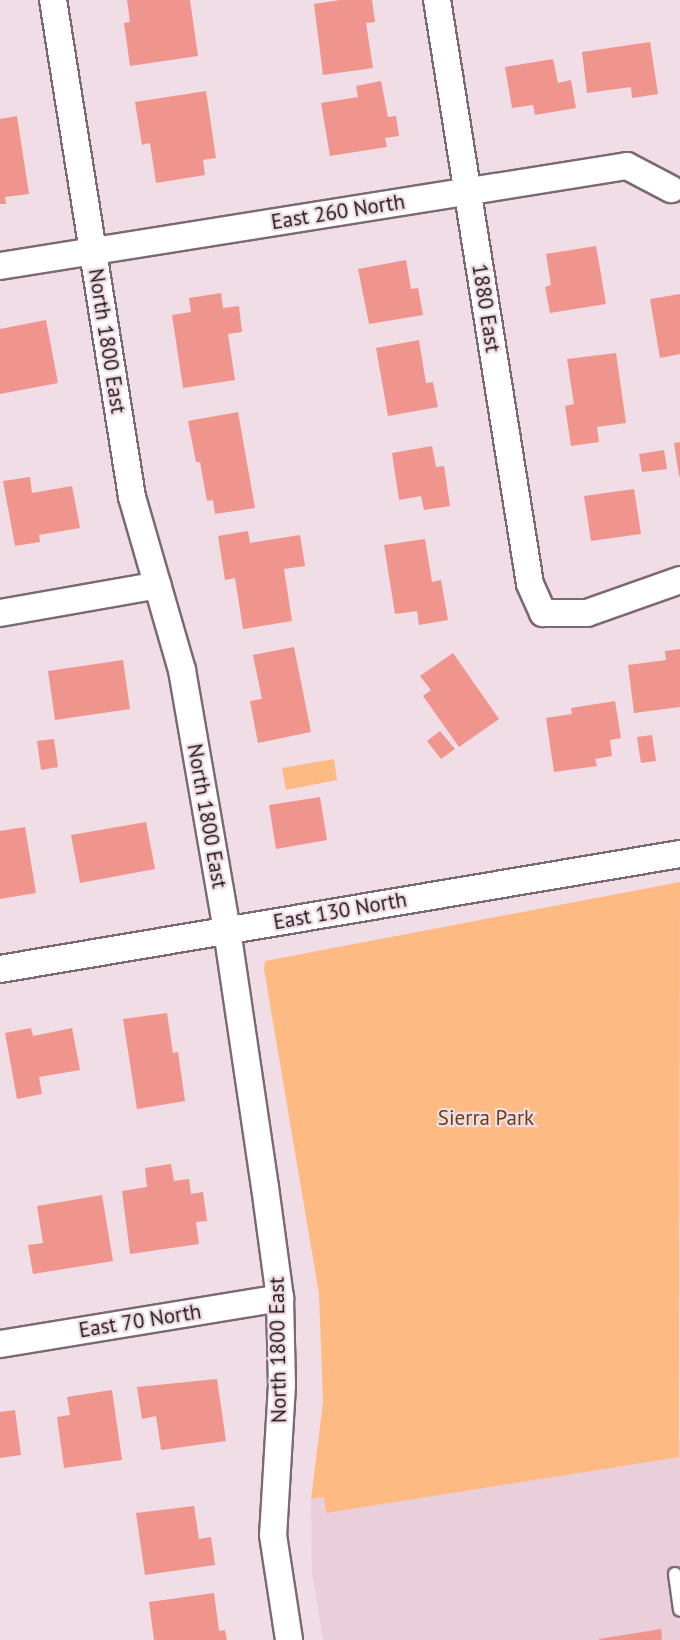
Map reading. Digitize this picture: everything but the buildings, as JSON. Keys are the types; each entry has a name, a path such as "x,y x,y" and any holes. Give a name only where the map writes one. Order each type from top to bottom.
{"street":[{"name":"North 1800 East","path":"53,0 132,497 182,670 227,930 280,1298 282,1385 273,1535 289,1640"},
{"name":"1880 East","path":"437,0 530,584 543,613 587,613 680,580"},
{"name":"East 260 North","path":"0,266 627,166 670,189"},
{"path":"0,613 158,585"},
{"name":"East 130 North","path":"0,969 680,854"},
{"name":"East 70 North","path":"0,1344 280,1298"}],"lane":[{"path":"675,1574 680,1610"}],"shaded area":[{"path":"680,1440 680,1640 323,1640 312,1572 311,1499"}],"green space":[{"path":"334,759 337,780 286,790 282,768"},
{"name":"Sierra Park","path":"680,882 679,1457 326,1513 324,1497 311,1499 323,1402 319,1294 264,969 265,961"}]}
